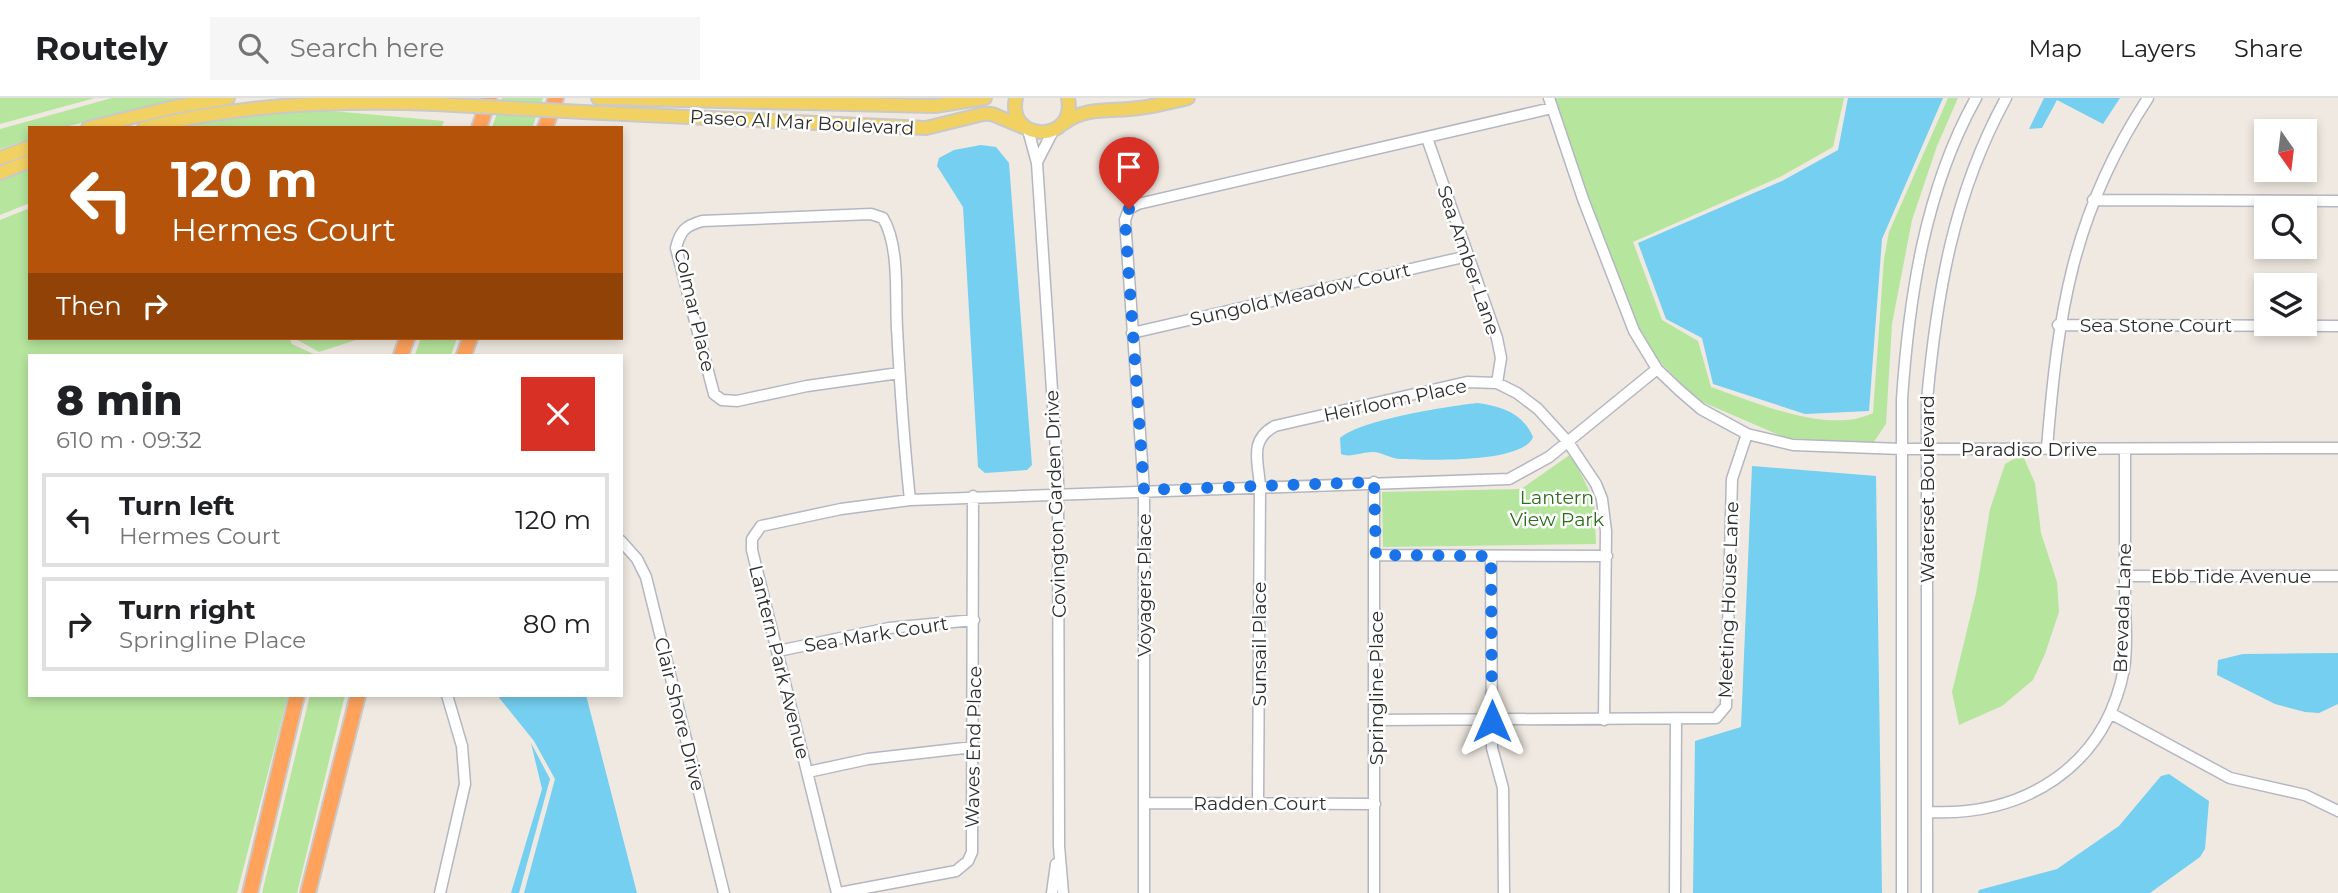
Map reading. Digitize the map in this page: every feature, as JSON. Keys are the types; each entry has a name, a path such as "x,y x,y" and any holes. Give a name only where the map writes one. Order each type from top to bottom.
{"highway":[{"path":"480,126 489,98"},
{"path":"546,126 556,98"},
{"path":"250,893 298,697"},
{"path":"308,893 357,697"}],"main road":[{"path":"97,126 174,107 228,98"},
{"name":"Paseo Al Mar Boulevard","path":"598,98 935,106 985,98"},
{"path":"1016,98 1016,115 1025,128"},
{"path":"1064,123 1069,111 1068,98"},
{"path":"1053,131 1072,117 1100,109 1137,108 1188,98"},
{"name":"Paseo Al Mar Boulevard","path":"154,126 231,111 367,101 926,128 972,115 992,114 1040,134 1053,131"},
{"path":"0,158 28,148"},
{"path":"0,173 28,162"}],"street":[{"name":"Waterset Boulevard","path":"1902,893 1902,449 1907,335 1929,221 1946,167 1976,98"},
{"name":"Waterset Boulevard","path":"1927,893 1927,400 1941,278 1968,182 2006,98"},
{"path":"2047,448 2058,326 2071,265 2106,170 2148,98"},
{"name":"Paradiso Drive","path":"1551,103 1583,199 1634,331 1657,369 1701,410 1747,434 1793,445 1902,449 2338,449"},
{"name":"Voyagers Place","path":"1144,893 1144,490 1125,220 1129,209 1138,204 1427,138 1551,103"},
{"name":"Covington Garden Drive","path":"1025,128 1037,163 1058,493 1059,846 1063,893"},
{"path":"1037,163 1053,131"},
{"name":"Sea Amber Lane","path":"1427,138 1497,338 1501,358 1497,383"},
{"path":"2093,200 2338,201"},
{"name":"Colmar Place","path":"900,373 807,386 737,401 722,400 714,394 680,261 677,248 680,233 687,225 702,221 871,214 883,218 890,230 910,499"},
{"name":"Sungold Meadow Court","path":"1132,333 1468,256"},
{"name":"Sea Stone Court","path":"2058,326 2338,326"},
{"name":"Lantern Park Avenue","path":"838,893 752,550 752,539 761,526 841,509 910,499 1509,479 1549,457 1657,369"},
{"name":"Heirloom Place","path":"1260,486 1258,438 1275,426 1467,382 1497,383"},
{"path":"1497,383 1538,409 1568,442 1589,470 1602,499 1606,556 1604,720"},
{"name":"Meeting House Lane","path":"1376,720 1716,718 1726,706 1732,479 1747,434"},
{"name":"Brevada Lane","path":"1928,812 1975,811 2006,805 2034,793 2080,758 2110,713 2124,666 2125,449"},
{"name":"Springline Place","path":"1374,482 1374,893"},
{"name":"Sunsail Place","path":"1258,802 1260,486"},
{"name":"Waves End Place","path":"838,893 944,874 963,867 972,852 973,496"},
{"name":"Clair Shore Drive","path":"623,543 637,559 646,577 724,893"},
{"path":"1376,555 1606,556"},
{"path":"1491,556 1492,748 1503,788 1504,893"},
{"name":"Ebb Tide Avenue","path":"2125,576 2338,576"},
{"name":"Sea Mark Court","path":"778,651 876,630 974,620"},
{"path":"440,893 465,784 462,746 448,697"},
{"path":"2110,713 2230,778 2305,795 2338,811"},
{"path":"1675,893 1676,719"},
{"path":"808,772 868,759 973,747"},
{"name":"Radden Court","path":"1144,803 1375,804"},
{"name":"Covington Garden Drive","path":"1052,893 1059,846"}],"green space":[{"path":"0,98 95,98 0,124"},
{"path":"112,98 180,98 69,126 28,126 28,140 0,149 0,129"},
{"path":"502,98 543,98 533,126 493,126"},
{"path":"1554,98 1844,98 1833,147 1780,177 1633,242 1662,320 1698,341 1711,387 1792,414 1835,420 1855,419 1873,413 1884,259 1889,232 1948,98 1958,98 1937,146 1912,220 1892,324 1886,424 1873,443 1786,438 1698,400 1659,361 1639,329 1587,197"},
{"path":"321,110 444,121 442,126 183,126 232,117"},
{"path":"28,166 28,204 0,215 0,176"},
{"path":"28,209 28,340 290,340 292,344 314,354 28,354 28,697 287,697 237,893 0,893 0,220"},
{"path":"298,340 356,340 319,352"},
{"path":"420,340 456,340 451,354 415,354"},
{"name":"Lantern View Park","path":"1571,454 1594,500 1596,544 1383,547 1382,492 1521,489"},
{"path":"2022,454 2035,483 2041,533 2057,582 2059,612 2033,680 2002,706 1959,725 1952,692 1976,593 1990,509 2005,464"},
{"path":"310,697 345,697 297,893 262,893"}],"water":[{"path":"1848,98 1943,98 1882,239 1869,411 1805,414 1713,384 1702,338 1666,319 1638,243 1782,181 1838,150"},
{"path":"2044,98 2120,98 2103,124 2057,100 2042,128 2029,129"},
{"path":"981,145 996,147 1009,163 1032,465 1027,470 985,473 978,467 963,207 937,166 939,158 954,150"},
{"path":"1477,403 1494,406 1517,416 1533,437 1525,446 1512,452 1472,458 1430,460 1399,459 1373,452 1341,454 1340,438 1367,425 1445,407"},
{"path":"1752,466 1876,476 1882,893 1693,893 1695,741 1741,727"},
{"path":"2338,653 2338,704 2319,713 2275,704 2217,675 2218,660 2243,654"},
{"path":"499,697 587,697 637,893 524,893 555,779 534,741"},
{"path":"531,743 550,779 519,893 511,893 542,789"},
{"path":"2169,774 2209,801 2205,849 2200,857 2150,893 1978,893 1979,890 2057,869 2119,826 2161,776"}],"route":[{"path":"1129,209 1125,220 1144,490 1374,482 1376,555 1491,556 1492,721"}]}
